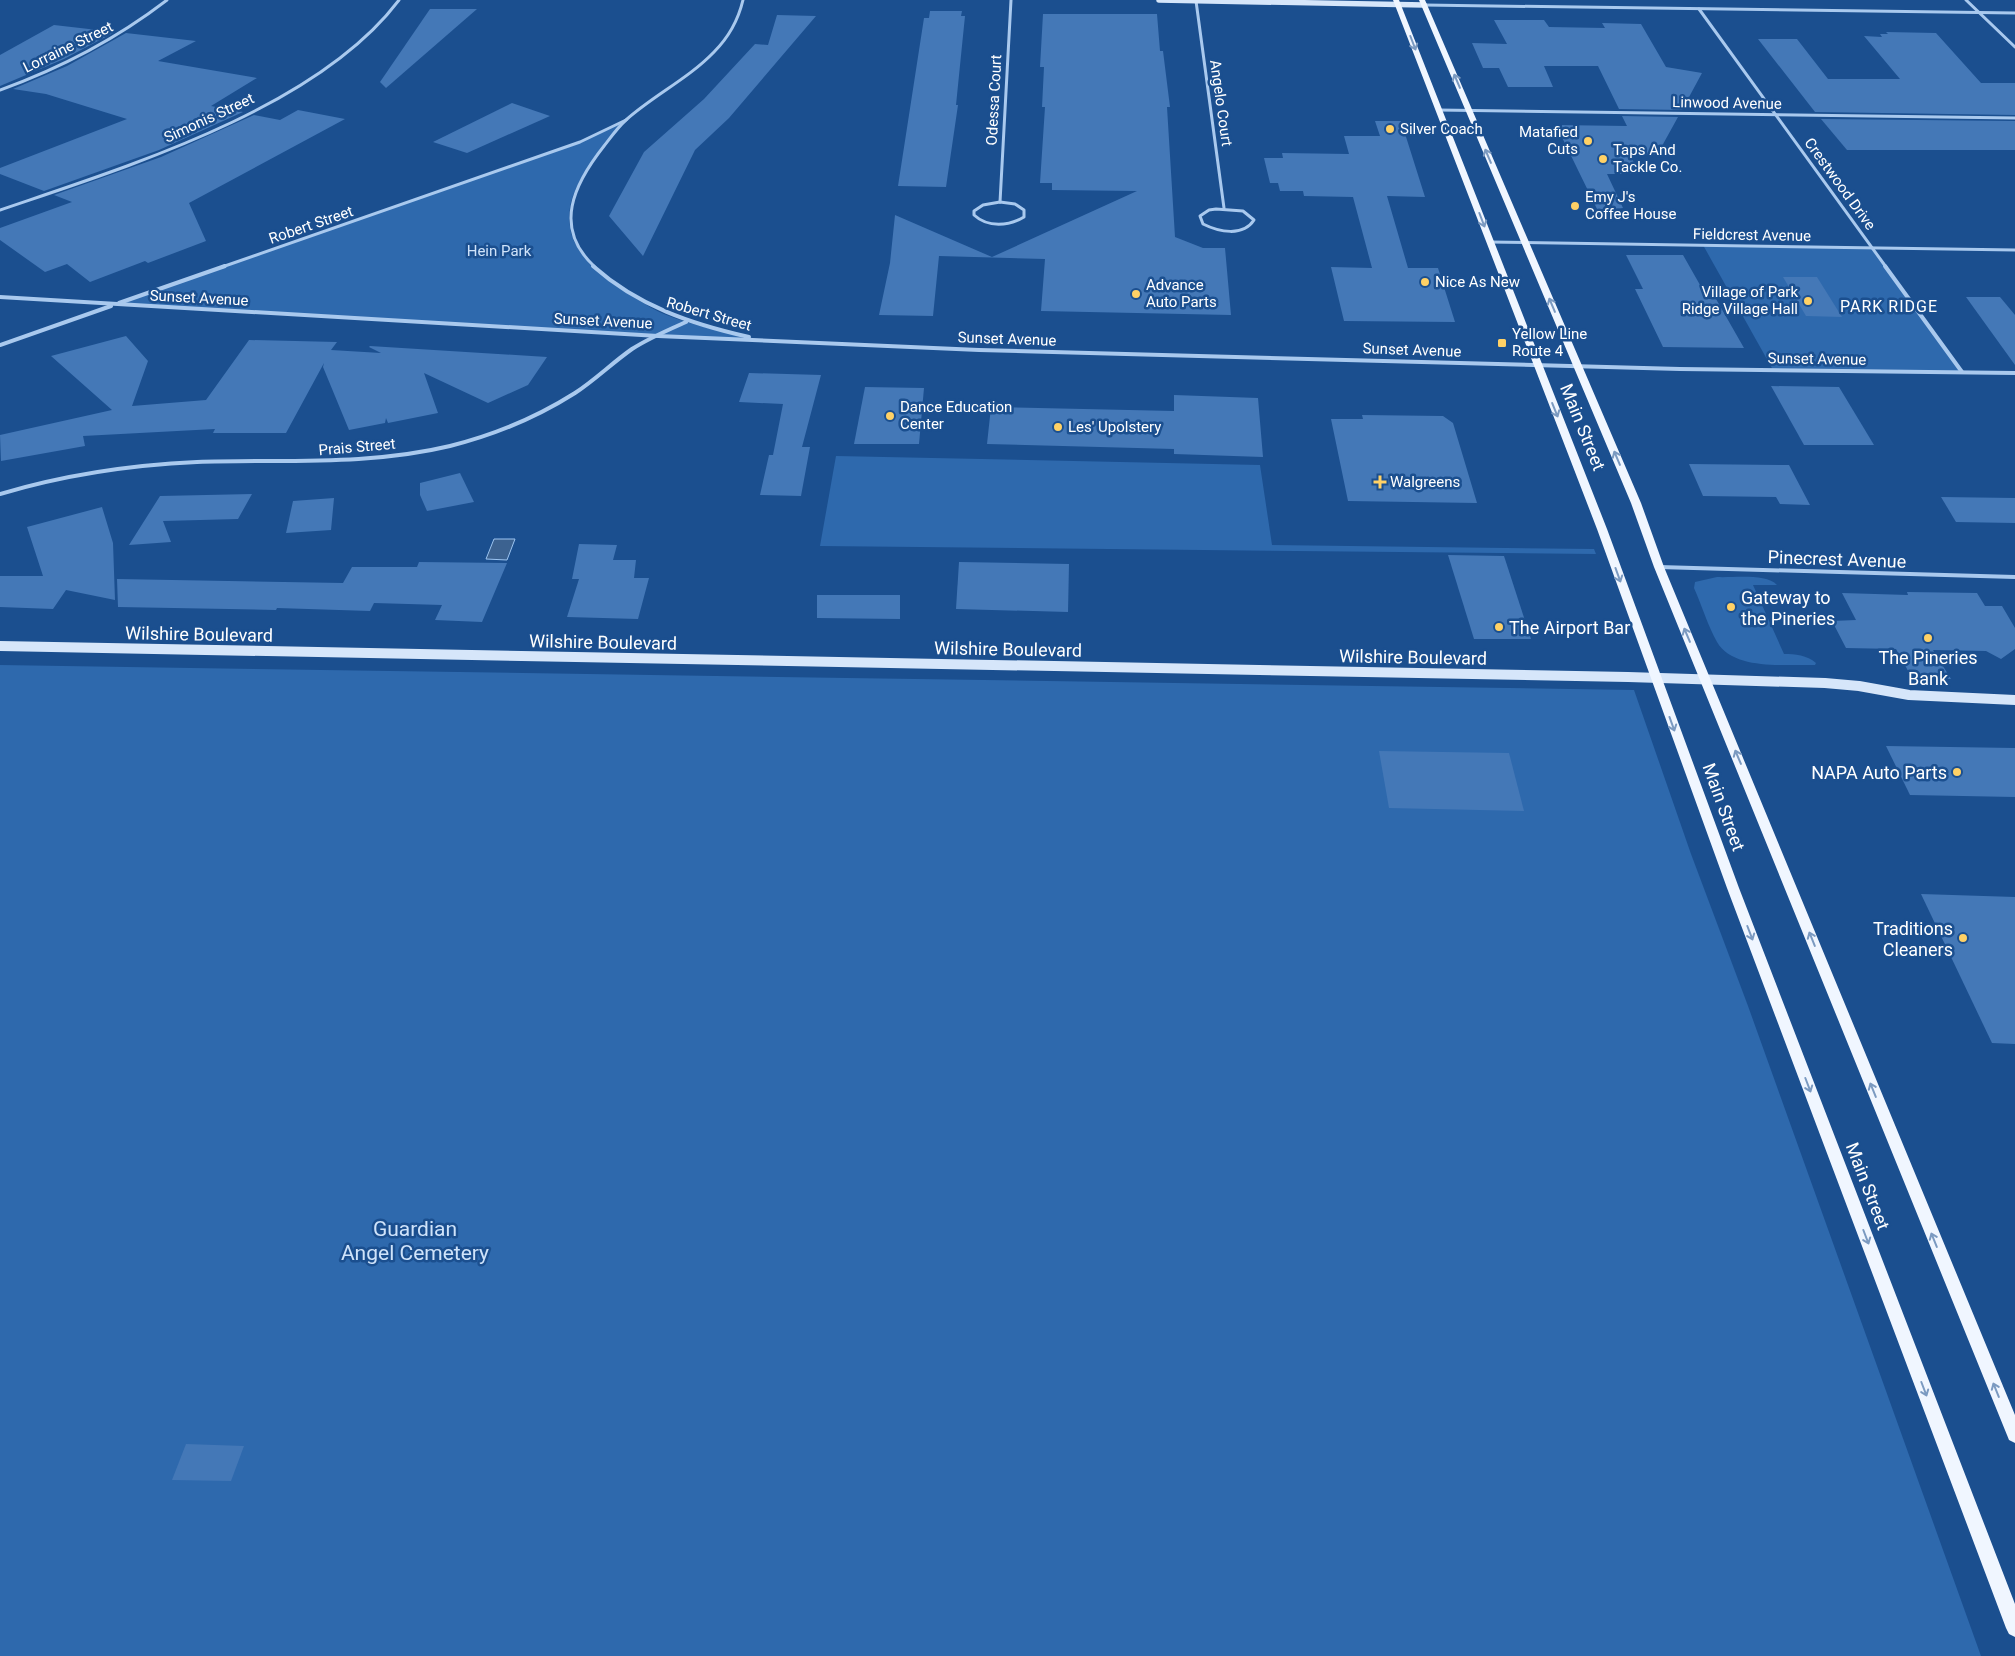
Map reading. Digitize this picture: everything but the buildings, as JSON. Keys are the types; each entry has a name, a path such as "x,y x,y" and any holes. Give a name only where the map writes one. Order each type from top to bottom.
{"main road":[{"name":"Main Street","path":"1397,3 1536,365 1602,529 1732,888 2015,1628"},
{"name":"Main Street","path":"1423,3 1636,503 1659,568 2015,1435"}],"street":[{"name":"Lorraine Street","path":"0,90 53,70 108,43 134,27 167,0"},
{"name":"Simonis Street","path":"0,210 154,155 235,120 284,95 358,46 381,25 399,0"},
{"name":"Robert Street","path":"0,344 580,142 626,120 678,84 721,44 739,17 743,0"},
{"name":"Odessa Court","path":"1000,202 1012,0"},
{"path":"1159,0 2015,13"},
{"path":"1966,0 2015,47"},
{"name":"Angelo Court","path":"1196,1 1224,208"},
{"name":"Crestwood Drive","path":"1699,9 1962,372"},
{"name":"Linwood Avenue","path":"1438,110 2015,118"},
{"name":"Robert Street","path":"626,120 598,153 579,183 570,203 570,223 574,242 586,259 601,274 623,291 663,313 686,322 763,340"},
{"path":"1000,202 1021,207 1024,210 1024,217 1014,222 998,224 982,221 974,215 974,211 983,205 1000,202"},
{"path":"1224,208 1248,213 1254,220 1253,224 1242,230 1224,231 1208,227 1200,220 1200,216 1209,210 1224,208"},
{"name":"Fieldcrest Avenue","path":"1490,242 2015,250"},
{"name":"Sunset Avenue","path":"0,297 658,336 971,350 1578,366 2015,373"},
{"name":"Prais Street","path":"0,494 52,481 148,465 199,462 350,461 450,446 518,424 549,408 576,392 640,344 686,322"},
{"name":"Pinecrest Avenue","path":"1659,568 2015,578"},
{"name":"Wilshire Boulevard","path":"0,646 1655,678 1825,683 1859,686 1919,696 2015,700"}],"green space":[{"name":"Hein Park","path":"626,120 594,158 575,191 569,217 571,234 575,243 602,274 653,309 676,319 700,326 763,340 114,305 580,142"},
{"path":"1703,245 1873,248 1962,372 1773,370"},
{"path":"836,456 1260,465 1272,545 1594,549 1596,554 820,546"},
{"path":"1717,577 1757,577 1772,581 1777,585 1753,585 1784,654 1805,657 1816,663 1815,665 1776,665 1748,662 1735,658 1725,651 1714,636 1694,588 1695,582"},
{"name":"Guardian Angel Cemetery","path":"0,665 1634,690 1691,854 1748,1006 1981,1656 0,1656"}],"shaded area":[{"path":"494,539 515,539 507,560 486,559"}],"place":[{"name":"Silver Coach","path":"1390,129"},
{"name":"Matafied Cuts","path":"1588,141"},
{"name":"Taps And Tackle Co.","path":"1603,159"},
{"name":"Emy J's Coffee House","path":"1575,206"},
{"name":"Nice As New","path":"1425,282"},
{"name":"Advance Auto Parts","path":"1136,294"},
{"name":"Village of Park Ridge Village Hall","path":"1808,301"},
{"name":"Yellow Line Route 4","path":"1502,343"},
{"name":"Dance Education Center","path":"890,416"},
{"name":"Les' Upolstery","path":"1058,427"},
{"name":"Walgreens","path":"1380,482"},
{"name":"Gateway to the Pineries","path":"1731,607"},
{"name":"The Airport Bar","path":"1499,627"},
{"name":"The Pineries Bank","path":"1928,638"},
{"name":"NAPA Auto Parts","path":"1957,772"},
{"name":"Traditions Cleaners","path":"1963,938"}],"district":[{"name":"PARK RIDGE","path":"1889,306"}]}
